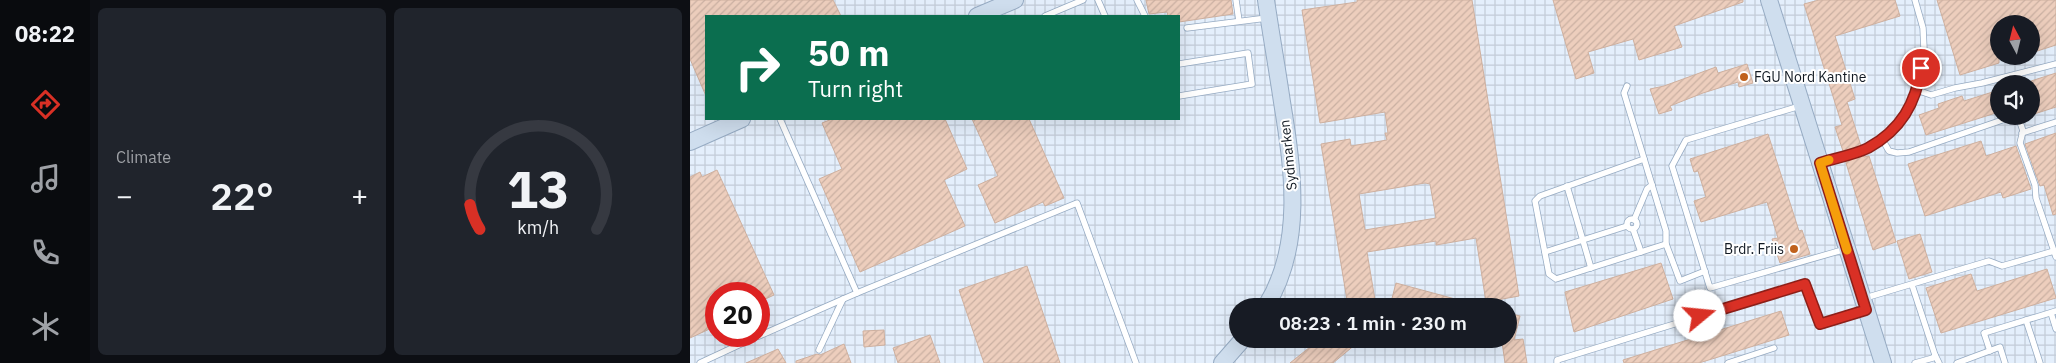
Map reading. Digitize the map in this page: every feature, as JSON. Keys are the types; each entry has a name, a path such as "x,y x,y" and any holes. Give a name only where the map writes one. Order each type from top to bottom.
{"street":[{"path":"979,15 1015,0"},
{"name":"Sydmarken","path":"1266,0 1291,162 1293,214 1286,257 1271,298"},
{"path":"1769,0 1883,363"},
{"path":"690,142 740,120"},
{"path":"1222,363 1235,348"}],"lane":[{"path":"1047,15 1083,0"},
{"path":"1098,0 1106,15"},
{"path":"1138,0 1145,15"},
{"path":"1236,0 1239,21"},
{"path":"1820,163 1867,149 1882,139 1909,110 1917,90 1924,50 1923,28 1914,0"},
{"path":"1187,28 1269,17"},
{"path":"1180,64 1248,53 1252,84 1180,96"},
{"path":"2022,75 2056,64"},
{"path":"1917,90 1931,95 1955,88 1990,83"},
{"path":"1627,86 1624,93 1666,231 1666,244 1680,281 1705,271"},
{"path":"1802,105 1686,140 1672,166 1710,288 1846,249"},
{"path":"780,120 858,293"},
{"path":"2022,133 2056,122"},
{"path":"1882,139 1889,151 1897,154 1909,152 1990,124"},
{"path":"1557,363 1557,360 1805,284 1820,324 1912,285 1989,261 2002,266 2055,254 2020,143 2022,133 2020,125"},
{"path":"1644,159 1540,196 1535,201 1549,274 1556,279 1666,244"},
{"path":"1544,252 1638,225 1634,220 1647,189 1652,185"},
{"path":"1567,186 1591,268"},
{"path":"770,331 842,299 1077,203 1136,363"},
{"path":"1630,227 1641,252"},
{"path":"1912,285 1939,363"},
{"path":"819,350 842,299"},
{"path":"1990,351 1984,333 2053,312 2056,329"},
{"path":"2026,320 2040,363"},
{"path":"700,363 734,347"},
{"path":"1958,363 2000,347 2005,363"},
{"path":"1728,363 1774,348"},
{"path":"1917,363 1933,358 1935,355"}],"shaded area":[{"path":"690,0 2056,0 2056,363 690,363"}],"building":[{"path":"690,0 833,0 840,15 705,15 705,94 690,59"},
{"path":"1146,0 1231,0 1233,14 1180,22 1180,15 1168,15 1167,12 1149,14"},
{"path":"1357,0 1472,0 1519,296 1485,298 1476,238 1436,245 1436,241 1367,252 1375,298 1347,298 1321,144 1350,139 1351,146 1387,140 1385,112 1320,123 1302,10 1357,2","holes":["1425,183 1430,184 1436,218 1365,230 1359,194"]},
{"path":"1553,0 1743,0 1743,2 1674,26 1682,47 1639,60 1633,39 1588,52 1594,73 1576,79"},
{"path":"1819,0 1895,0 1900,16 1835,36 1855,99 1847,102 1861,146 1843,151 1835,127 1842,125 1804,4"},
{"path":"1937,0 2056,0 2056,45 2040,50 2040,15 1990,15 1990,65 1992,65 1960,75"},
{"path":"1747,64 1753,83 1739,87 1738,82 1703,93 1670,106 1672,110 1659,114 1650,89 1664,86 1716,67 1718,73"},
{"path":"2056,73 2056,107 2040,112 2040,78"},
{"path":"1990,93 1990,115 1926,135 1919,115 1939,108 1938,104 1962,96 1964,101"},
{"path":"830,120 945,120 967,169 944,180 965,226 860,272 819,179 842,169 822,123"},
{"path":"972,120 1029,120 1064,198 1045,206 1043,202 995,223 978,185 998,176"},
{"path":"2056,133 2056,214 2053,215 2044,185 2040,186 2025,144"},
{"path":"1768,134 1799,231 1802,230 1810,254 1780,263 1772,239 1778,238 1767,202 1701,222 1694,201 1706,197 1698,171 1694,172 1690,159"},
{"path":"1981,141 1986,156 2016,146 2031,189 2003,198 2001,192 1925,216 1908,164"},
{"path":"1863,155 1864,157 1869,156 1896,242 1873,250 1846,163 1846,160"},
{"path":"717,170 768,282 705,282 705,331 690,338 690,177 700,172 702,177"},
{"path":"1920,234 1932,272 1909,279 1897,241"},
{"path":"1661,263 1673,299 1574,332 1565,292"},
{"path":"1027,266 1060,363 984,363 959,290"},
{"path":"2047,269 2056,298 1941,333 1926,288 1971,274 1977,291"},
{"path":"1396,283 1452,298 1392,298"},
{"path":"770,286 774,295 770,297"},
{"path":"1781,311 1789,335 1699,363 1624,363 1623,360"},
{"path":"1517,315 1520,316 1517,328"},
{"path":"884,330 885,345 864,347 863,331"},
{"path":"930,335 940,363 898,363 893,348"},
{"path":"1523,339 1527,363 1505,363 1503,348 1517,348 1517,340"},
{"path":"844,344 851,363 796,363 796,361 817,354 820,355"},
{"path":"1309,348 1351,348 1333,363 1290,363"},
{"path":"778,349 786,363 746,363"}],"slow traffic":[{"path":"1829,160 1820,163 1847,250"}],"place":[{"name":"FGU Nord Kantine","path":"1744,77"},
{"name":"Brdr. Friis","path":"1794,249"}],"route":[{"path":"1700,316 1805,284 1820,324 1866,310 1820,163 1867,149 1882,139 1909,110 1918,86 1921,68"}]}
